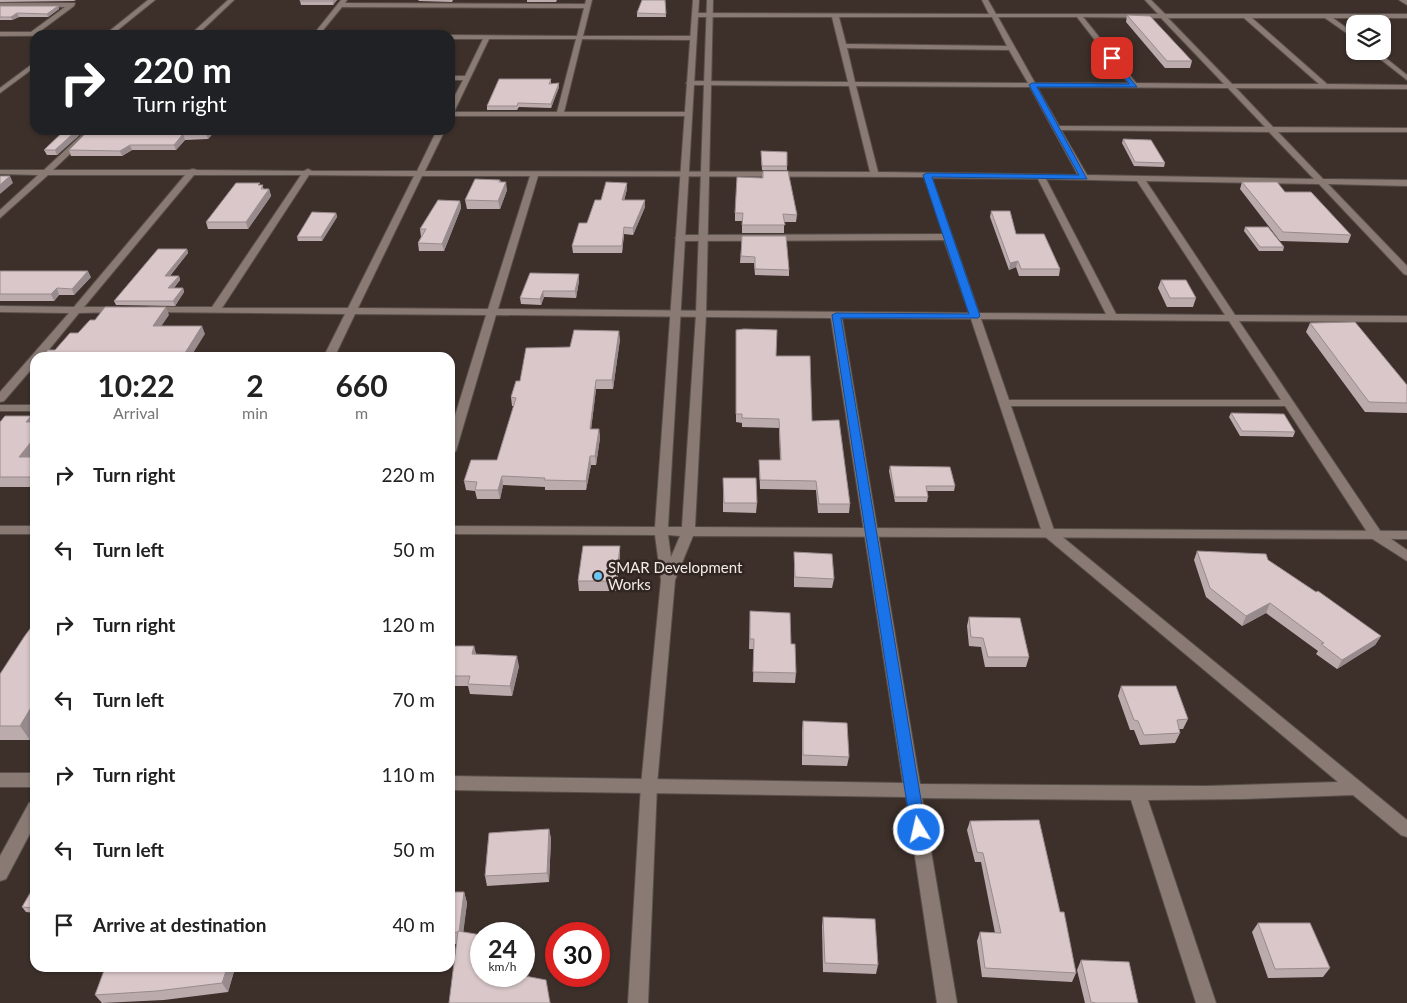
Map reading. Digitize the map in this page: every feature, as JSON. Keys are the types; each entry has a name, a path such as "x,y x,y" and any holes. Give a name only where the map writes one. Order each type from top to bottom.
{"street":[{"path":"38,30 79,0"},
{"path":"114,30 152,0"},
{"path":"198,30 231,0"},
{"path":"638,1003 649,785 668,580 661,533 696,0"},
{"path":"668,580 688,533 701,314 710,0"},
{"path":"985,0 1084,178"},
{"path":"1148,0 1407,272"},
{"path":"1402,0 1407,3"},
{"path":"320,30 342,3 589,3 560,114"},
{"path":"0,5 72,5"},
{"path":"694,14 1407,16"},
{"path":"835,15 875,175"},
{"path":"1078,15 1134,86"},
{"path":"1246,16 1326,87"},
{"path":"1328,16 1346,30"},
{"path":"0,34 30,34"},
{"path":"455,37 693,38"},
{"path":"455,103 488,37"},
{"path":"843,46 1012,48"},
{"path":"1384,60 1407,78"},
{"path":"0,91 30,68"},
{"path":"455,78 467,78"},
{"path":"690,83 1407,87"},
{"path":"455,113 688,114"},
{"path":"1056,128 1407,130"},
{"path":"0,215 86,135"},
{"path":"331,352 439,135"},
{"path":"40,352 194,171"},
{"path":"0,172 308,171 927,175 1407,183"},
{"path":"215,311 308,171"},
{"path":"456,415 492,313 535,173"},
{"path":"927,175 1048,532 1407,830"},
{"path":"1041,177 1113,317"},
{"path":"1140,179 1376,535 1407,556"},
{"path":"680,238 948,237"},
{"path":"0,309 1407,319"},
{"path":"836,315 947,1003"},
{"path":"0,399 30,364"},
{"path":"1004,403 1288,403"},
{"path":"0,408 30,408"},
{"path":"0,530 30,530"},
{"path":"455,530 661,533 1048,532 1407,535"},
{"path":"0,780 30,780"},
{"path":"455,784 649,785 912,792 1286,792 1356,788"},
{"path":"1137,792 1206,1003"},
{"path":"0,873 30,817"}],"building":[{"path":"300,0 334,0 300,1"},
{"path":"642,0 665,0 666,14 637,13"},
{"path":"0,6 58,6 47,14 17,13 11,17 0,17"},
{"path":"1127,15 1150,16 1192,61 1167,61"},
{"path":"499,79 551,79 549,84 559,83 551,104 518,103 517,106 487,106"},
{"path":"60,135 72,135 55,150 44,150"},
{"path":"84,135 182,135 174,145 130,145 120,151 69,150"},
{"path":"1123,139 1151,140 1165,163 1135,162"},
{"path":"761,151 787,152 787,166 762,166"},
{"path":"763,171 788,171 797,215 783,214 785,225 742,225 743,213 735,213 737,177 763,178"},
{"path":"0,176 10,176 0,185"},
{"path":"475,179 506,182 498,201 465,200"},
{"path":"606,182 627,183 622,200 645,200 633,228 624,227 622,246 572,246 579,223 587,223 595,200 601,200"},
{"path":"1242,182 1277,182 1285,192 1311,192 1351,235 1283,232"},
{"path":"236,183 260,183 258,185 263,185 261,189 269,189 246,222 206,222"},
{"path":"438,200 460,201 442,244 418,243 426,229 420,229"},
{"path":"991,211 1010,211 1016,234 1044,234 1060,269 1021,269 1018,261 1010,263"},
{"path":"312,212 336,213 321,237 297,237"},
{"path":"1245,227 1268,227 1284,247 1260,247"},
{"path":"742,236 786,236 789,270 755,269 755,257 741,256"},
{"path":"158,249 187,249 165,276 179,276 168,288 183,288 173,301 114,301"},
{"path":"0,271 88,271 72,289 57,288 51,294 0,294"},
{"path":"530,273 579,274 575,291 543,291 540,299 520,298"},
{"path":"1161,280 1186,280 1196,298 1170,298"},
{"path":"105,307 166,307 153,326 202,326 186,352 46,352 48,350 55,350 70,333 78,333 90,320 95,320"},
{"path":"1355,322 1407,385 1407,403 1369,402 1310,323"},
{"path":"574,330 619,331 612,380 596,380 590,429 599,429 595,456 590,456 586,481 502,476 498,490 475,490 477,482 464,481 471,460 497,460 516,398 511,397 516,381 520,381 526,348 570,347"},
{"path":"736,330 777,330 776,356 810,356 812,421 839,420 850,504 819,504 816,481 760,480 759,460 781,460 779,419 742,418 742,414 736,414"},
{"path":"1231,413 1284,414 1295,432 1242,431"},
{"path":"5,416 30,416 26,422 30,422 30,443 19,457 30,457 30,477 0,477 0,422"},
{"path":"890,466 950,467 955,486 926,486 928,497 895,497"},
{"path":"723,478 756,478 757,503 724,503"},
{"path":"583,546 620,546 616,581 578,581"},
{"path":"1197,551 1266,554 1268,560 1316,592 1318,591 1381,636 1342,660 1321,644 1324,643 1270,603 1246,616 1210,588"},
{"path":"794,552 832,554 834,579 795,577"},
{"path":"750,611 790,613 791,644 795,644 796,673 753,672 754,639 750,639"},
{"path":"969,617 1020,618 1029,657 988,657 983,638 971,637"},
{"path":"30,629 30,709 20,726 0,726 0,674"},
{"path":"455,646 474,646 472,654 517,656 510,686 468,684 470,676 455,676"},
{"path":"1121,686 1176,686 1188,719 1177,720 1180,733 1144,735 1138,721 1134,720"},
{"path":"803,721 847,723 849,757 803,755"},
{"path":"1039,820 1060,912 1064,912 1076,973 985,968 980,932 1001,933 983,853 977,852 970,821"},
{"path":"549,829 547,873 485,876 489,833"},
{"path":"455,892 464,892 459,932 455,932"},
{"path":"30,893 30,908 22,907"},
{"path":"823,917 875,919 878,965 825,963"},
{"path":"1258,923 1310,923 1330,968 1275,969"},
{"path":"458,931 470,933 470,987 535,987 535,978 545,980 545,987 547,987 550,1003 449,1003 453,972 455,972"},
{"path":"1081,960 1129,962 1138,1003 1091,1002"},
{"path":"104,972 226,972 222,983 157,991 95,995"}],"place":[{"name":"SMAR Development Works","path":"598,576"}],"route":[{"path":"919,830 836,315 975,316 927,175 1084,178 1032,85 1134,86 1112,58"}]}
